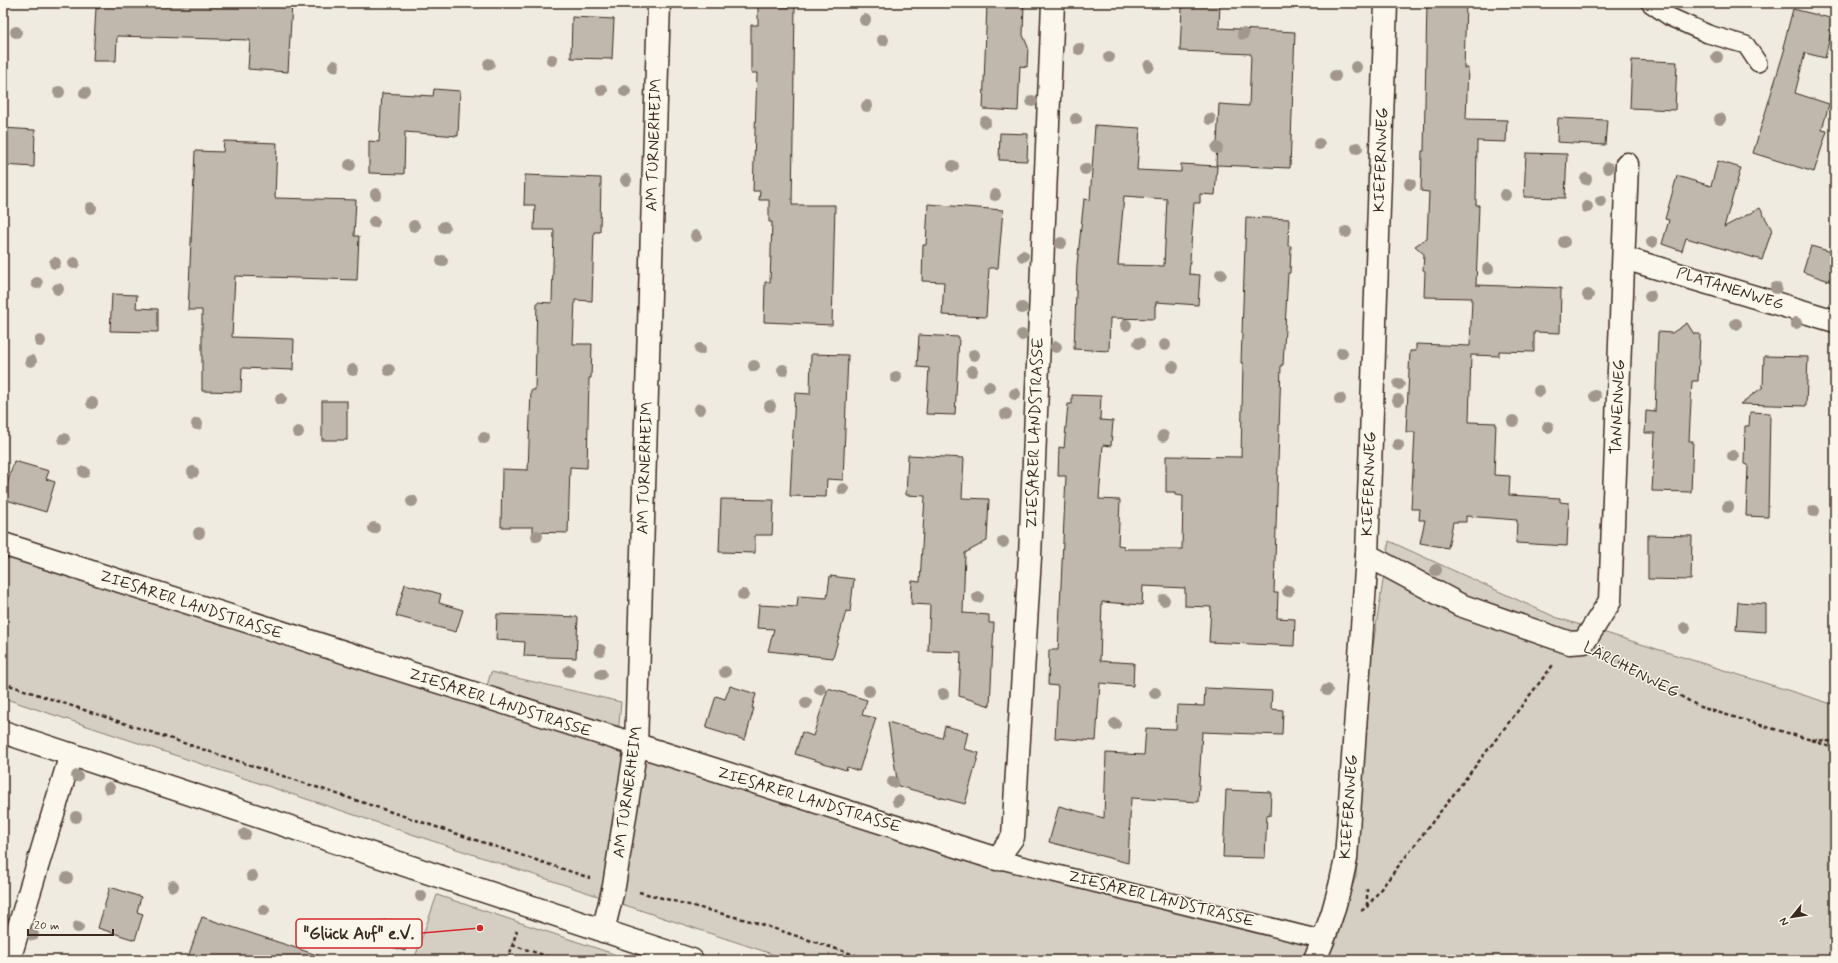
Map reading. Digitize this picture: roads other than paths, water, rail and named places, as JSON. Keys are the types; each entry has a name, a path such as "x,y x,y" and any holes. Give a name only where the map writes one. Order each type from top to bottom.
{"street":[{"name":"AM TURNERHEIM","path":"603,931 614,886 636,746 658,3"},
{"name":"ZIESARER LANDSTRASSE","path":"3,544 636,746 997,859 1013,837 1030,557 1053,3"},
{"name":"KIEFERNWEG","path":"1315,960 1324,940 1337,902 1346,859 1367,555 1386,3"},
{"name":"TANNENWEG","path":"1577,642 1610,601 1627,164"},
{"name":"PLATANENWEG","path":"1624,258 1835,321"},
{"name":"LÄRCHENWEG","path":"1367,555 1460,605 1577,642"},
{"path":"3,732 692,960"},
{"path":"9,960 71,754"}],"lane":[{"path":"1650,3 1670,18 1708,34 1746,45 1758,62"},
{"name":"ZIESARER LANDSTRASSE","path":"997,859 1324,940"}],"place":[{"name":"\"Glück Auf\" e.V.","path":"480,928"}]}
